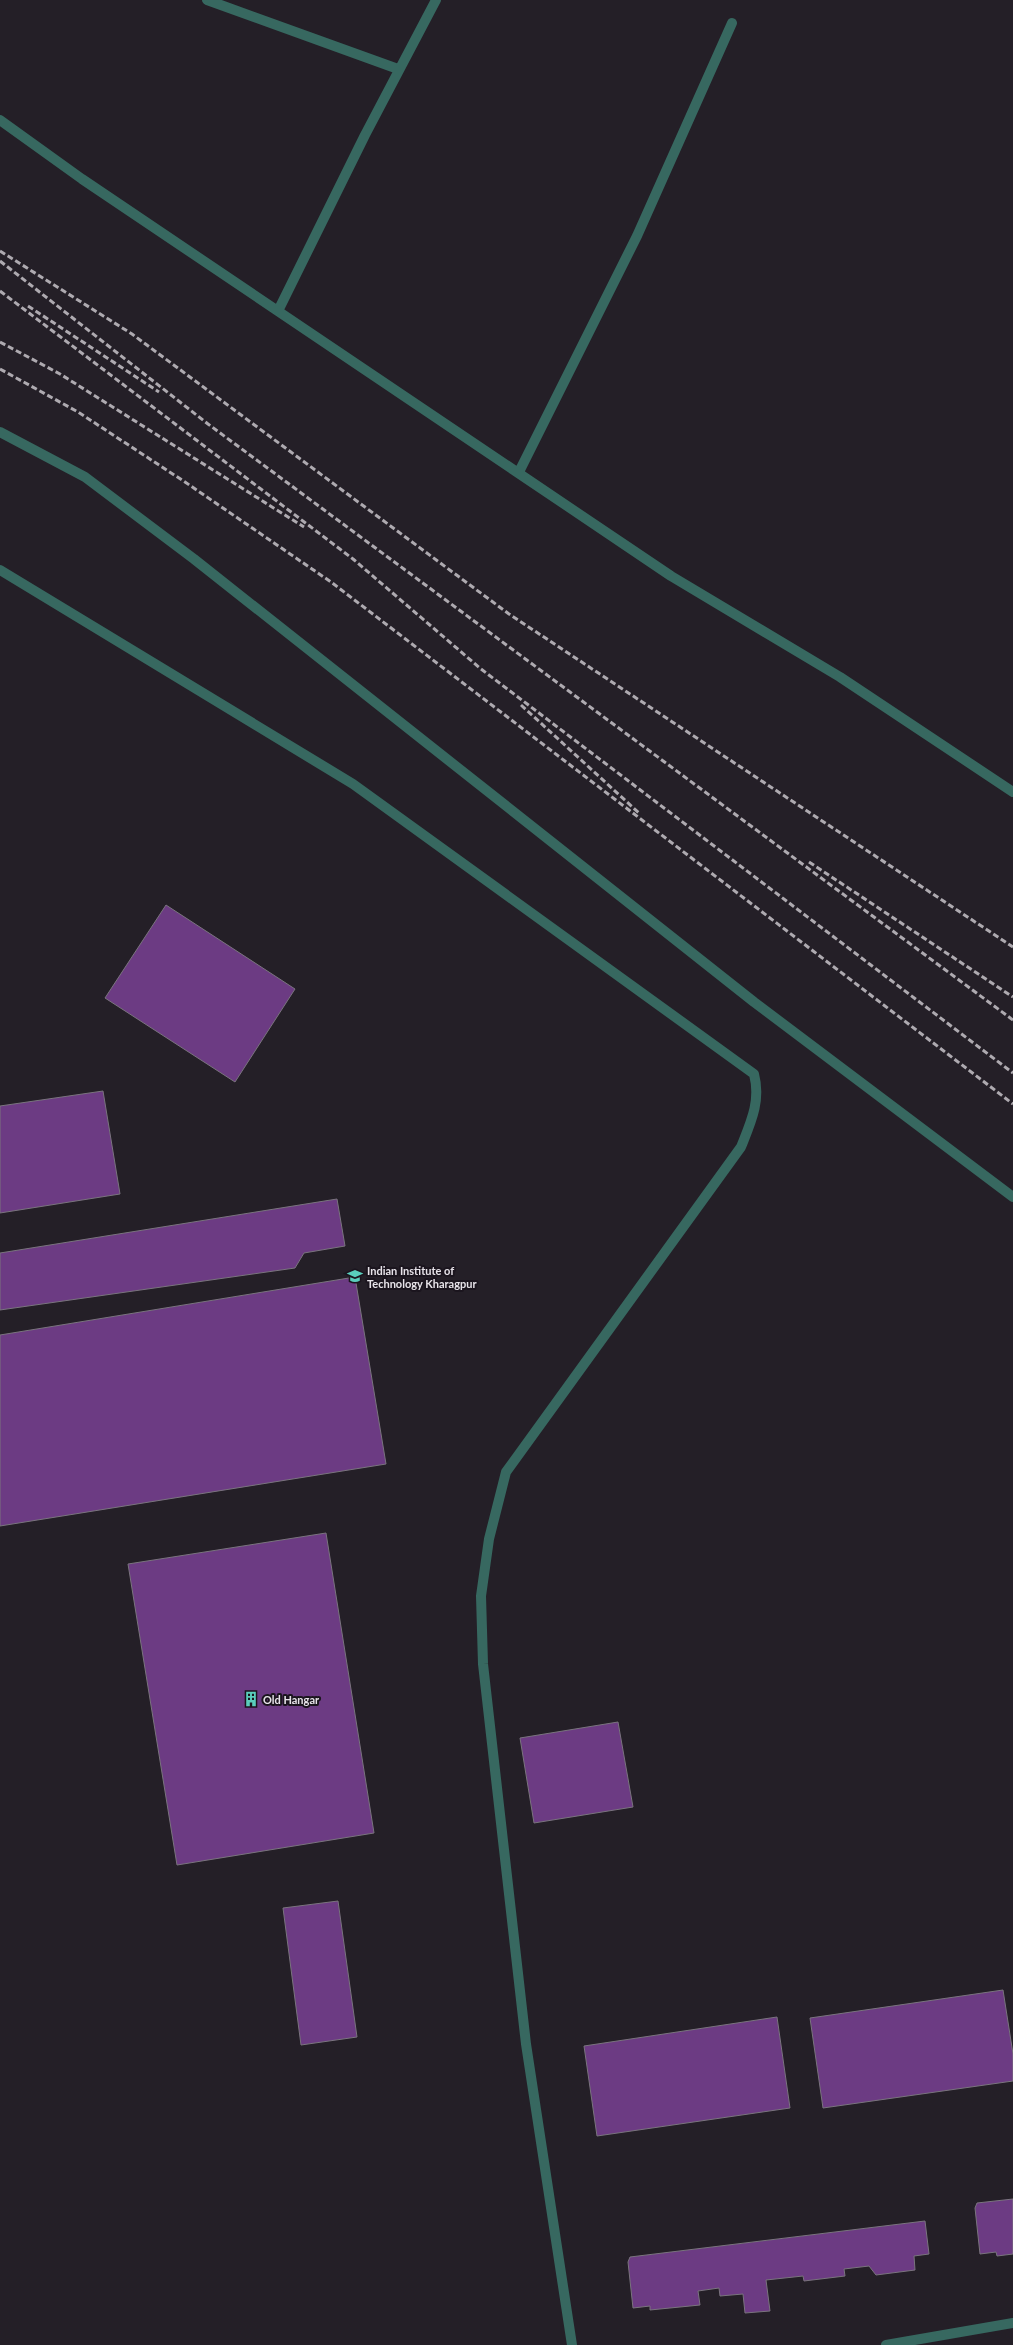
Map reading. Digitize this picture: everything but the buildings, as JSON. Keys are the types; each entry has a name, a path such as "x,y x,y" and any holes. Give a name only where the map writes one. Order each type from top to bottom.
{"street":[{"path":"207,0 398,69"},
{"path":"278,310 398,69 436,0"},
{"path":"519,472 637,236 732,23"},
{"path":"0,120 82,179 519,472 671,576 840,677 1013,792"},
{"path":"0,432 85,477 194,559 754,1002 1013,1197"},
{"path":"0,570 354,784 754,1074 758,1089 754,1113 741,1147 506,1472 489,1540 481,1596 483,1664 526,2044 572,2345"},
{"path":"886,2345 1013,2323"}],"railway":[{"path":"0,251 132,334 509,614 1013,947"},
{"path":"0,261 208,424 1013,1020"},
{"path":"0,291 353,559 481,669 1013,1073"},
{"path":"28,306 159,392"},
{"path":"0,342 60,374 304,527"},
{"path":"0,369 78,412 185,482 331,582 1013,1104"},
{"path":"521,705 639,813"},
{"path":"809,862 1013,997"}],"place":[{"name":"Indian Institute of Technology Kharagpur","path":"355,1276"},
{"name":"Old Hangar","path":"251,1699"}]}
